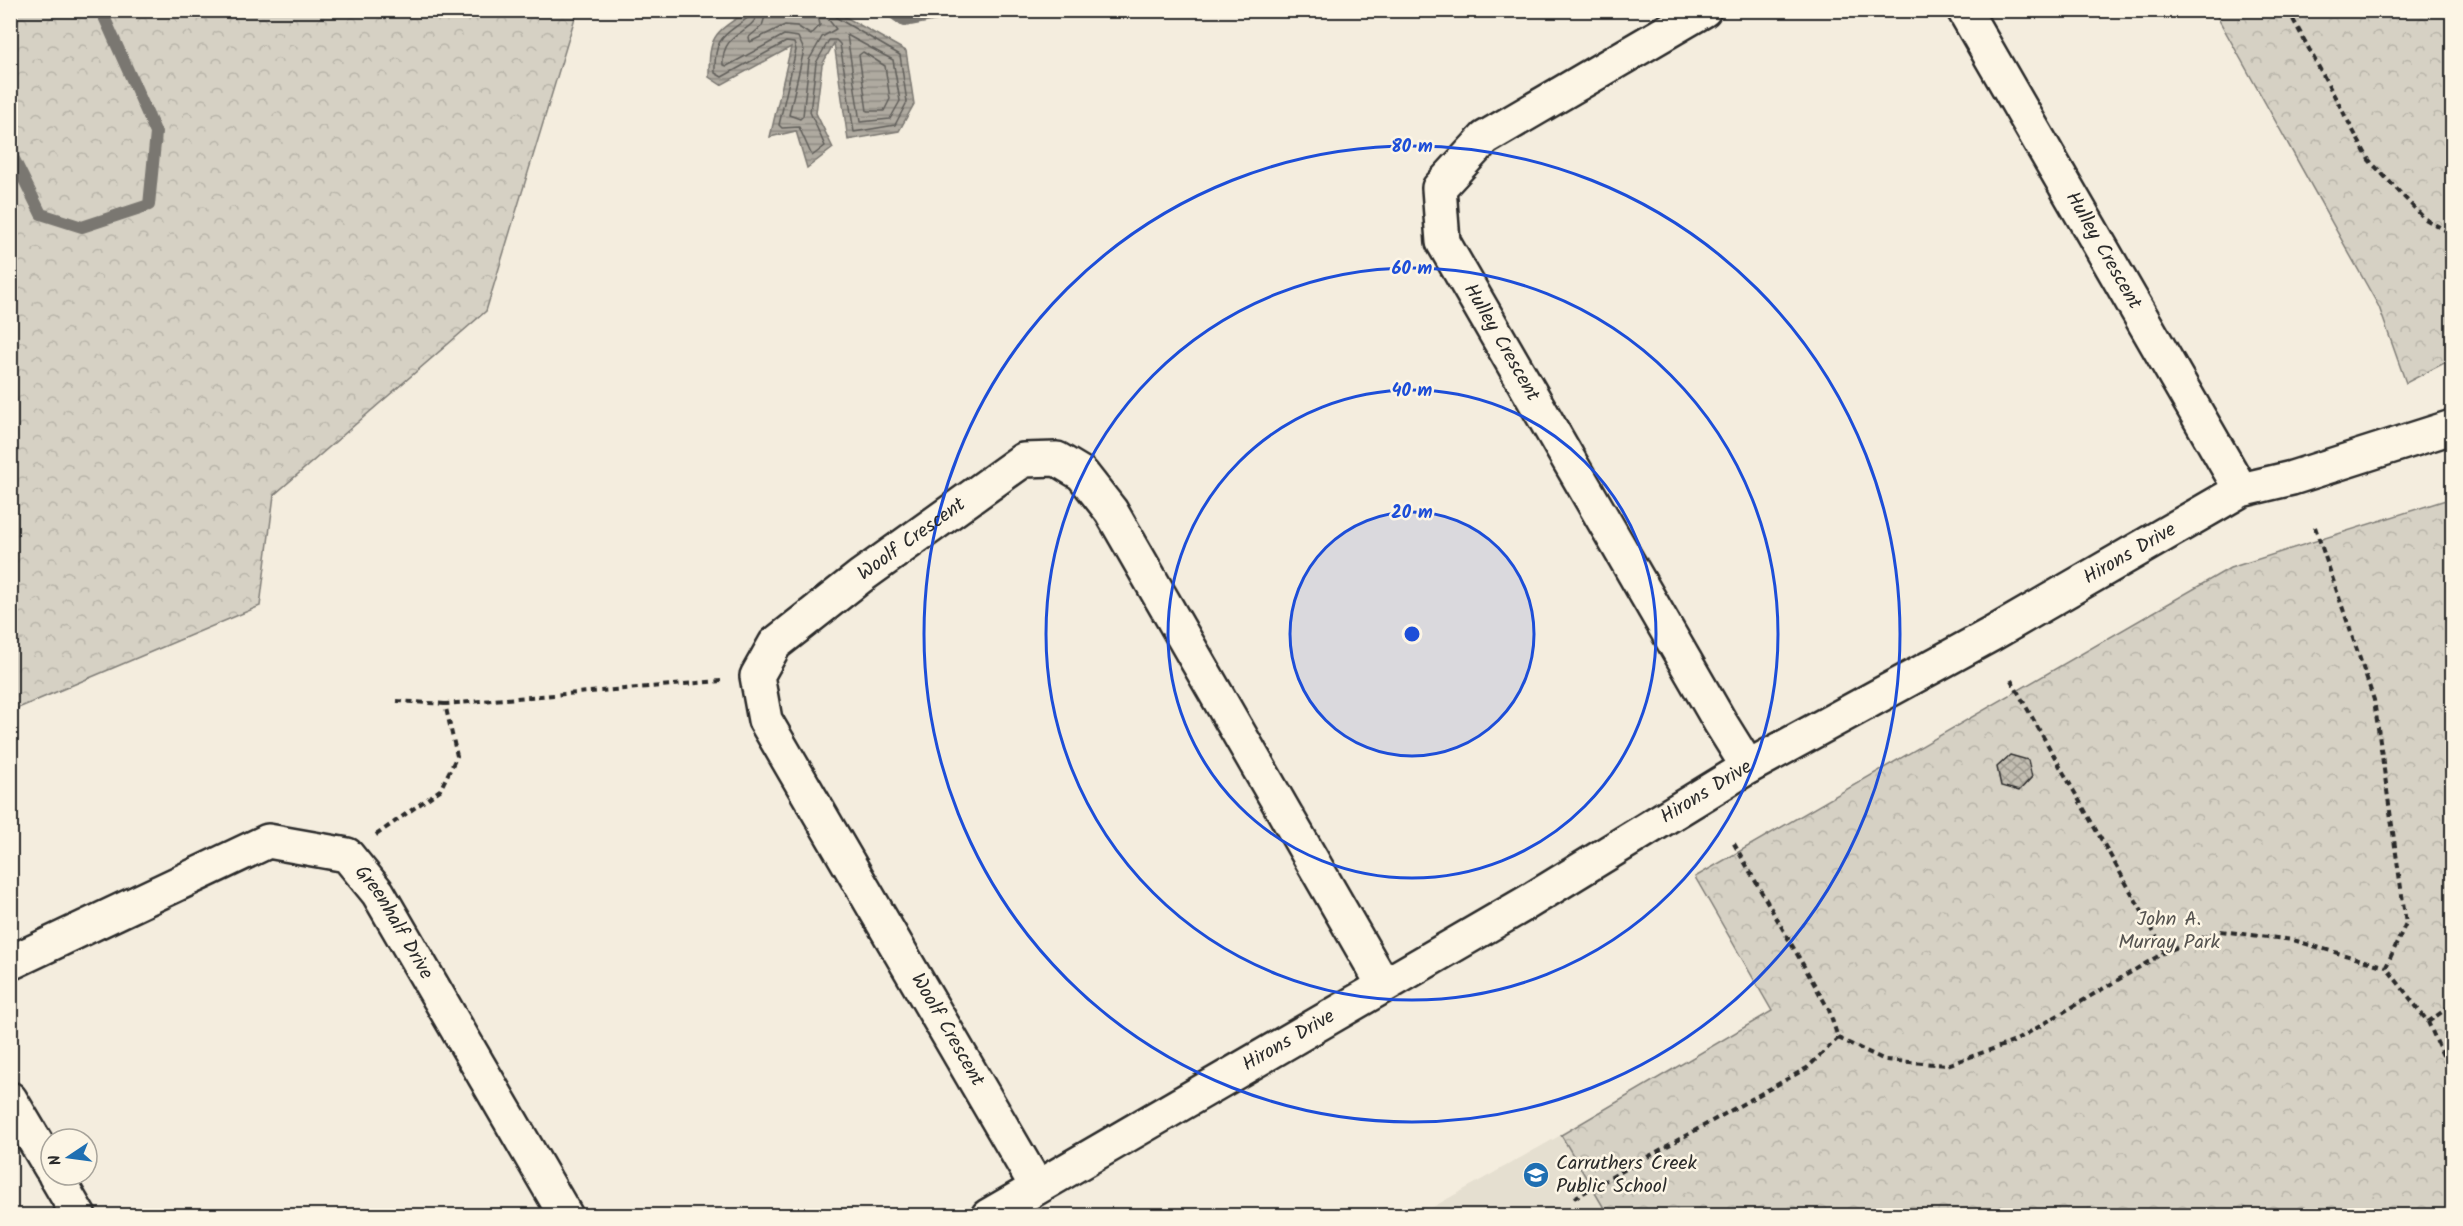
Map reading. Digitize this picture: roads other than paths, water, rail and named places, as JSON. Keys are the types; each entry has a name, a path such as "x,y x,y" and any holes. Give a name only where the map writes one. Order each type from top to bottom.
{"street":[{"name":"Hulley Crescent","path":"1704,10 1485,138 1439,188 1443,242 1748,767"},
{"name":"Hulley Crescent","path":"1964,10 2241,490"},
{"name":"Hirons Drive","path":"988,1215 1528,902 1748,767 1992,634 2241,490 2292,478 2452,427"},
{"name":"Woolf Crescent","path":"1037,1187 765,720 757,676 775,644 860,577 1023,460 1057,459 1082,474 1111,511 1383,984"},
{"name":"Greenhalf Drive","path":"10,963 268,841 347,855 378,893 566,1215"},
{"path":"10,1099 39,1148"},
{"path":"62,1187 79,1215"}],"water":[{"path":"748,11 835,11 906,51 914,104 899,131 848,140 834,43 822,65 816,113 833,148 807,168 796,131 770,137 791,47 721,85 709,77 710,52 715,37 727,25"}],"waterway":[{"path":"10,151 41,214 82,227 149,205 156,133 101,10"},
{"path":"889,10 904,21 964,10"}],"place":[{"name":"Carruthers Creek Public School","path":"1536,1175"}],"park label":[{"name":"John A. Murray Park","path":"2169,932"}]}
